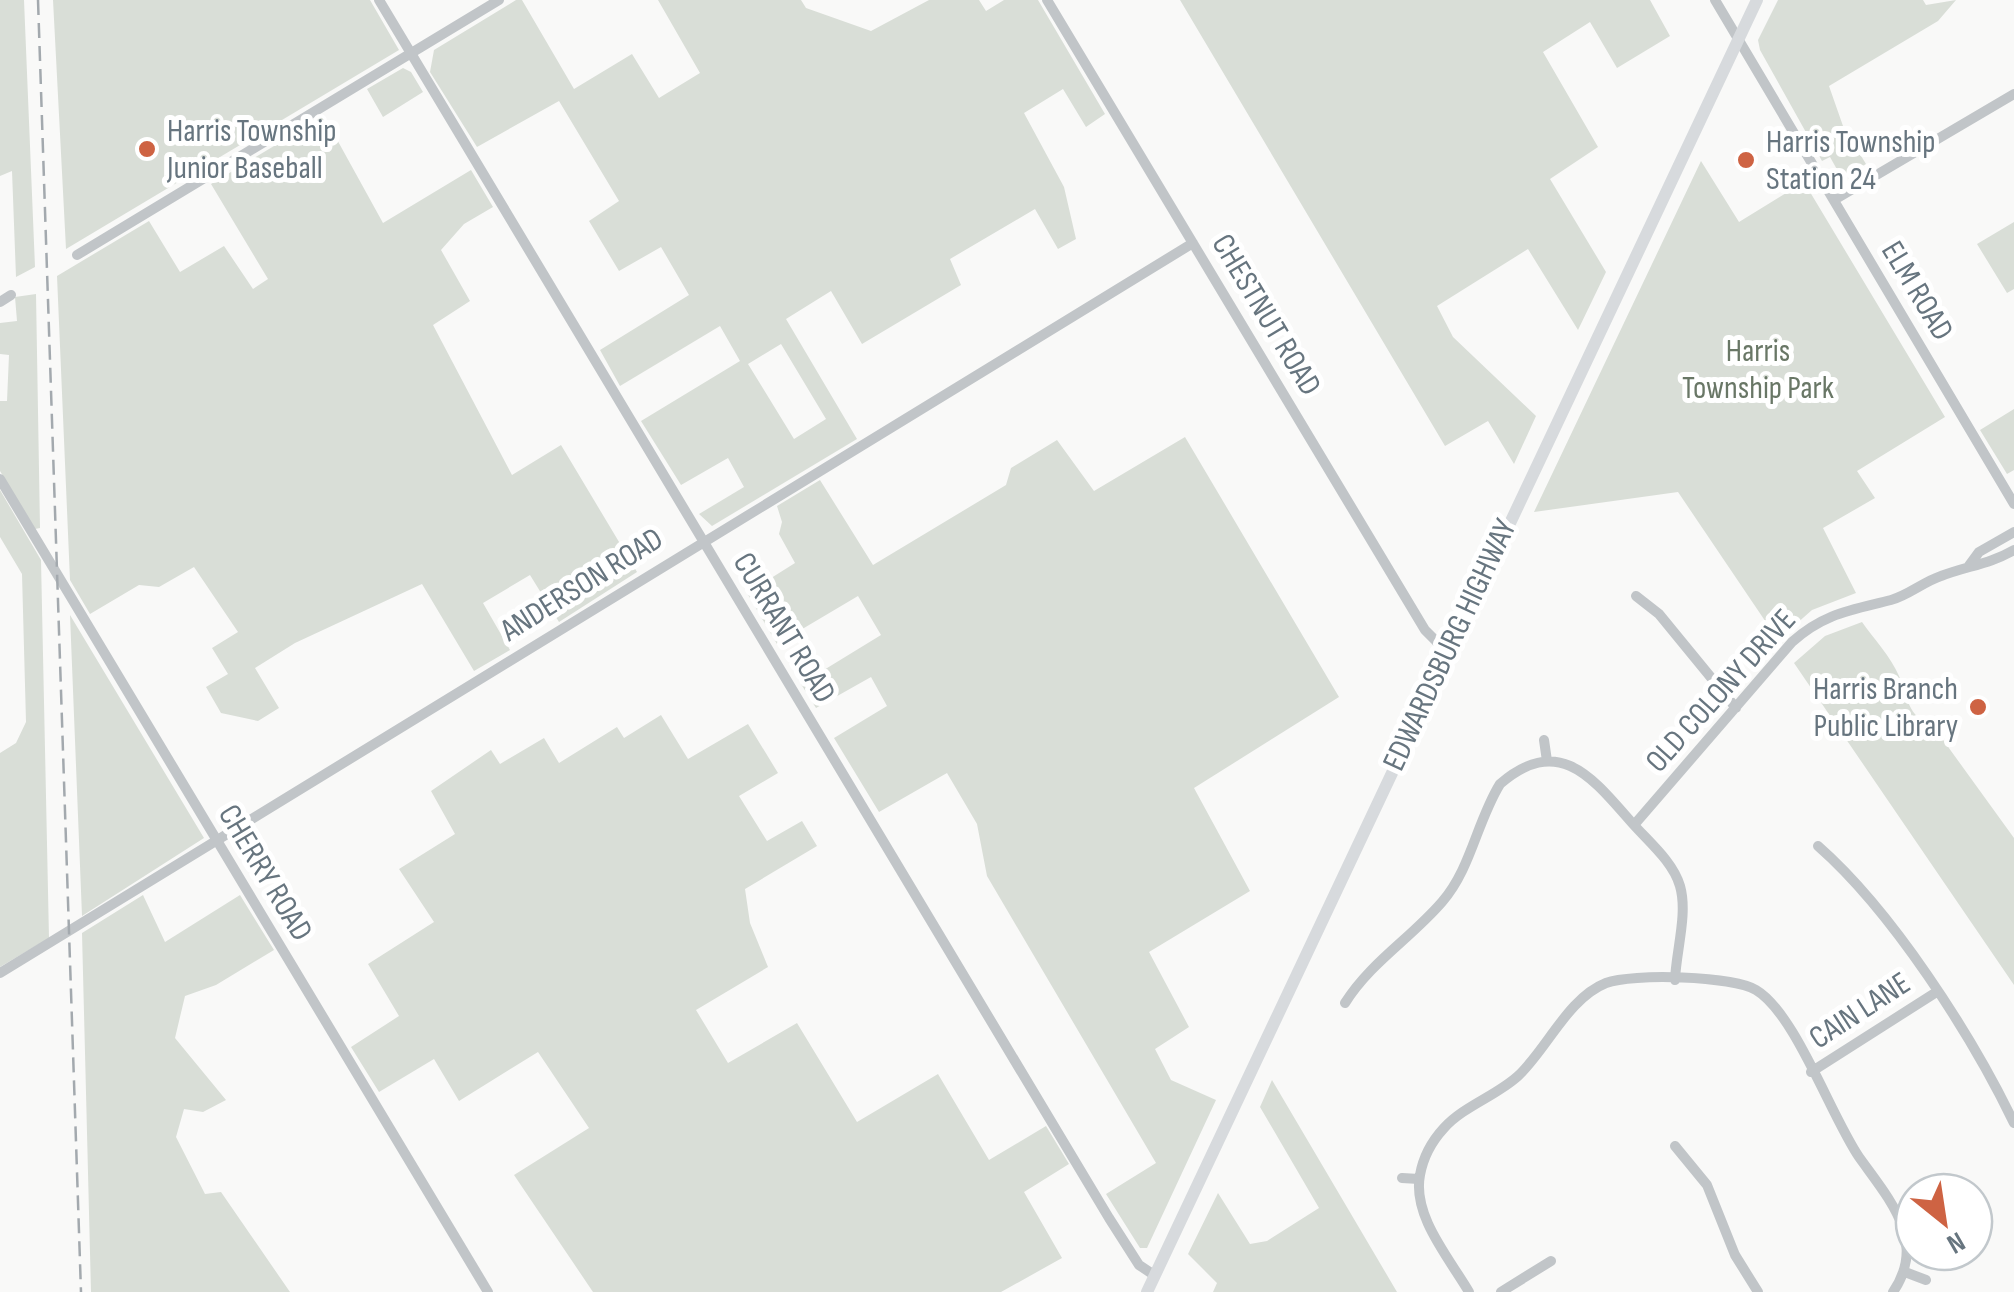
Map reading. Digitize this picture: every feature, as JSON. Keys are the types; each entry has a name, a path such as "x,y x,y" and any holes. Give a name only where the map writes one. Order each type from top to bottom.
{"main road":[{"name":"EDWARDSBURG HIGHWAY","path":"1147,1292 1756,0"}],"street":[{"name":"CURRANT ROAD","path":"379,0 1109,1218 1140,1265 1154,1275"},
{"path":"78,255 499,0"},
{"name":"CHESTNUT ROAD","path":"1047,0 1425,630 1447,652"},
{"name":"ELM ROAD","path":"1715,0 2014,504"},
{"path":"1834,200 2014,94"},
{"name":"ANDERSON ROAD","path":"0,974 702,540 1193,244"},
{"path":"0,302 11,295"},
{"name":"CHERRY ROAD","path":"0,479 488,1292"},
{"name":"OLD COLONY DRIVE","path":"1968,567 1979,552 2014,532"},
{"name":"OLD COLONY DRIVE","path":"1634,825 1792,642 1820,619 1857,605 1893,599 1968,567 1988,565 2014,550"},
{"path":"1636,596 1658,614 1736,708"},
{"path":"1544,740 1547,762"},
{"path":"1345,1003 1372,966 1450,891 1500,784 1513,772 1547,762 1581,770 1660,854 1680,886 1675,980"},
{"path":"1818,846 1857,880 1980,1060 2014,1124"},
{"path":"1469,1292 1426,1218 1419,1179 1424,1160 1446,1126 1514,1079 1590,992 1621,979 1737,982 1752,987 1772,1004 1844,1132 1894,1205"},
{"name":"CAIN LANE","path":"1811,1072 1935,992"},
{"path":"1676,1146 1707,1186 1735,1255 1758,1292"},
{"path":"1402,1178 1419,1179"},
{"path":"1501,1292 1550,1261"},
{"path":"1893,1292 1904,1272 1926,1280"}],"green space":[{"path":"0,0 24,0 35,267 16,277 12,171 0,176"},
{"name":"Harris Township Junior Baseball","path":"53,0 370,0 399,50 66,249"},
{"path":"522,0 574,89 632,54 659,98 700,73 658,0 801,0 806,8 871,31 929,0 979,0 986,11 1004,0 1038,0 1105,114 1086,127 1063,89 1024,113 1064,187 1076,239 1058,249 1035,209 950,259 961,285 862,344 831,291 786,319 857,439 712,526 699,514 744,487 728,458 681,485 641,421 740,361 720,326 620,386 600,350 689,295 661,247 619,271 589,221 619,201 559,101 477,147 430,72 434,50","holes":["781,344 826,419 794,439 748,364"]},
{"path":"1180,0 1650,0 1670,36 1617,68 1590,22 1543,52 1598,147 1550,179 1606,272 1578,330 1528,249 1437,306 1453,337 1536,416 1514,464 1488,421 1445,446"},
{"path":"1778,0 1923,0 1926,5 1956,0 1938,21 1829,86 1843,126 1866,164 1849,174 1839,173 1830,157 1822,161 1760,50 1758,40"},
{"path":"403,68 411,72 423,92 383,117 367,89"},
{"path":"324,116 383,223 471,170 493,207 464,224 441,250 470,301 433,325 512,475 561,445 637,572 559,622 530,575 483,603 510,650 474,671 422,584 295,643 255,668 279,708 258,721 221,713 206,687 228,674 212,648 238,632 194,567 159,587 139,585 90,614 70,580 57,276 149,221 180,272 224,246 253,289 268,279 211,184"},
{"name":"Harris Township Park","path":"1701,161 1739,222 1804,182 1945,417 1857,471 1875,498 1823,528 1856,593 1812,610 1778,640 1678,492 1534,512"},
{"path":"2014,222 2014,289 2007,293 1977,244"},
{"path":"36,294 40,528 35,529 0,471 0,401 7,401 9,355 0,354 0,323 17,321 15,297"},
{"path":"2014,409 2014,470 2007,474 1980,430"},
{"path":"1185,437 1339,697 1194,788 1250,891 1149,952 1189,1027 1155,1049 1171,1080 1216,1100 1147,1248 1140,1248 1106,1194 1156,1163 987,876 977,824 947,773 879,812 834,738 887,706 871,677 816,708 801,684 881,635 858,596 777,644 747,593 795,563 779,534 782,522 777,506 820,480 873,565 1006,485 1011,468 1057,440 1094,491"},
{"path":"0,490 41,560 49,938 0,967 0,753 16,743 26,722 22,574 0,537"},
{"path":"70,615 204,838 82,916"},
{"path":"1862,622 1896,669 1913,711 1933,726 2014,838 2014,985 1794,663 1825,636"},
{"path":"661,715 688,759 748,724 778,773 739,796 767,841 802,821 817,846 745,889 750,923 768,967 696,1010 728,1063 797,1023 857,1122 938,1074 989,1160 1046,1126 1069,1164 1024,1192 1062,1258 1001,1292 593,1292 514,1175 589,1128 538,1052 459,1101 434,1059 379,1092 351,1047 399,1016 368,964 434,922 399,869 455,834 431,791 491,750 500,764 544,738 559,763 617,727 624,738"},
{"path":"143,895 165,942 240,895 274,950 216,985 185,996 175,1038 226,1100 203,1112 184,1109 176,1137 205,1194 221,1192 290,1292 91,1292 82,933"},
{"path":"1272,1080 1397,1292 1213,1292 1217,1283 1188,1254 1218,1193 1250,1244 1267,1241 1319,1208 1260,1107"}],"railway":[{"path":"38,0 81,1292"}],"place":[{"name":"Harris Township Junior Baseball","path":"147,149"},
{"name":"Harris Township Station 24","path":"1746,160"},
{"name":"Harris Branch Public Library","path":"1978,707"}]}
